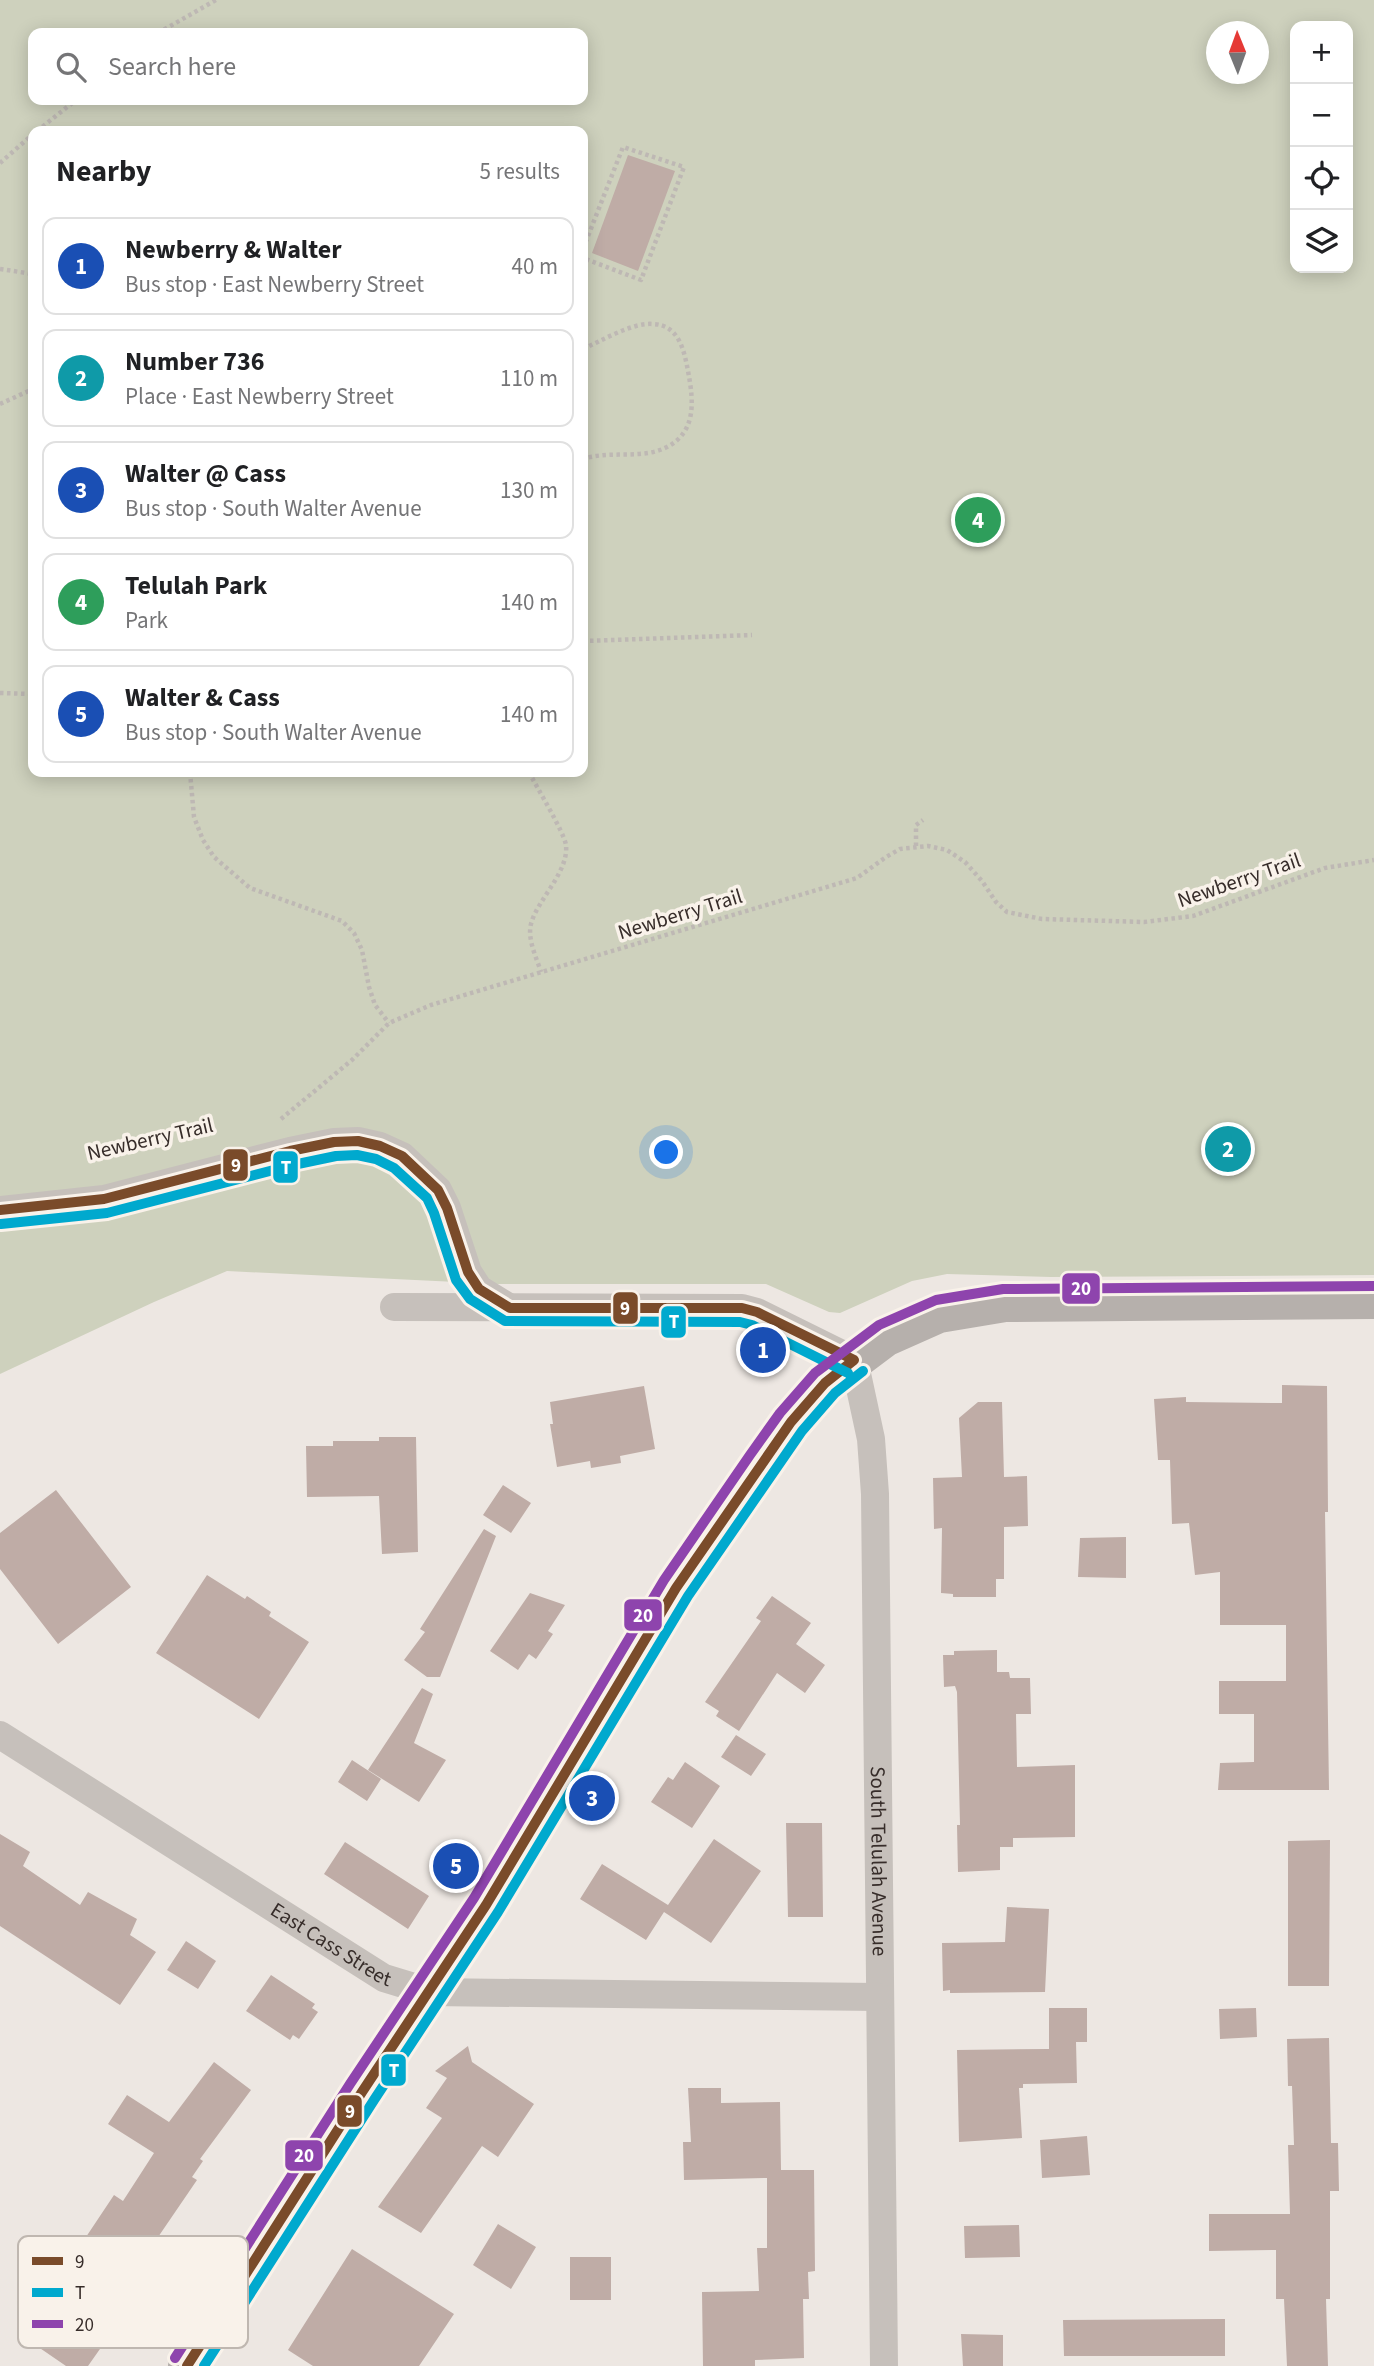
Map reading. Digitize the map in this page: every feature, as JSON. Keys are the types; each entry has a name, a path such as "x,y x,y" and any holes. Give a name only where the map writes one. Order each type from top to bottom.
{"main road":[{"path":"248,2270 486,1905 676,1588 791,1422 825,1382 885,1338 939,1314 1005,1303 1374,1300"},
{"path":"187,2366 198,2348"}],"street":[{"path":"0,1210 104,1199 290,1151 334,1142 358,1141 380,1146 402,1156 438,1190 447,1208 468,1272 479,1289 510,1308"},
{"path":"394,1307 743,1308 757,1312 854,1360"},
{"name":"South Telulah Avenue","path":"854,1360 871,1439 875,1494 884,2366"},
{"name":"East Cass Street","path":"0,1735 384,1978 430,1992 879,1997"}],"path":[{"path":"167,28 216,0"},
{"path":"44,126 70,105"},
{"path":"0,163 28,139"},
{"path":"588,236 623,147 684,167 641,280 588,260"},
{"path":"0,270 28,273"},
{"path":"588,347 643,324 668,327 678,338 684,352 693,406 687,427 667,448 649,453 588,458"},
{"path":"0,404 28,391"},
{"path":"588,641 752,635"},
{"path":"0,693 28,694"},
{"path":"190,777 194,817 203,840 214,857 250,888 342,921 354,933 362,950 375,1005 389,1023"},
{"path":"532,777 566,844 565,859 531,925 541,972"},
{"path":"916,846 916,825 923,820"},
{"name":"Newberry Trail","path":"273,1122 283,1119 329,1080 389,1023 432,1005 857,878 900,849 928,846 947,850 965,862 1007,912 1054,919 1144,922 1194,916 1325,868 1374,860"}],"green space":[{"path":"0,0 1374,0 1374,1275 1051,1277 947,1274 912,1281 840,1313 829,1312 766,1284 498,1284 227,1271 0,1374"}],"building":[{"path":"628,155 675,171 638,271 592,253"},
{"path":"1282,1385 1327,1386 1328,1512 1325,1512 1329,1790 1218,1790 1220,1763 1254,1762 1254,1714 1219,1714 1219,1681 1286,1681 1286,1625 1220,1625 1220,1572 1195,1575 1189,1523 1172,1524 1170,1460 1158,1460 1154,1399 1186,1397 1186,1402 1282,1403"},
{"path":"644,1386 655,1449 620,1456 621,1463 591,1468 590,1461 557,1467 550,1424 553,1424 550,1402"},
{"path":"978,1402 1002,1402 1004,1477 1027,1476 1028,1526 1004,1527 1004,1579 996,1579 996,1597 953,1597 953,1594 941,1593 942,1528 934,1529 933,1478 962,1477 959,1418"},
{"path":"379,1437 416,1437 418,1552 382,1554 379,1496 307,1497 306,1446 333,1446 333,1441 379,1441"},
{"path":"503,1485 531,1503 511,1533 483,1515"},
{"path":"56,1490 131,1587 58,1644 0,1569 0,1533"},
{"path":"484,1529 496,1536 440,1677 427,1677 404,1660 425,1632 420,1629"},
{"path":"1126,1537 1126,1578 1078,1577 1080,1538"},
{"path":"207,1575 245,1599 247,1596 271,1612 269,1616 309,1642 259,1719 156,1653"},
{"path":"530,1593 565,1605 548,1631 553,1634 536,1659 529,1654 518,1670 490,1651"},
{"path":"772,1596 811,1623 796,1644 825,1665 805,1693 777,1673 739,1731 716,1716 719,1711 705,1702 761,1621 756,1618"},
{"path":"997,1650 997,1672 1009,1672 1010,1678 1030,1678 1031,1714 1016,1714 1017,1767 1075,1765 1075,1837 1013,1838 1013,1847 1000,1847 1000,1870 958,1872 957,1825 960,1825 957,1692 955,1686 944,1687 943,1655 954,1655 954,1651"},
{"path":"422,1688 433,1694 414,1743 446,1760 419,1802 368,1770"},
{"path":"736,1735 766,1754 751,1776 721,1757"},
{"path":"352,1760 381,1779 367,1801 338,1782"},
{"path":"685,1762 720,1786 692,1828 651,1802 668,1777 673,1780"},
{"path":"786,1823 822,1823 823,1917 788,1917"},
{"path":"0,1834 30,1852 23,1866 80,1905 88,1892 137,1919 130,1935 156,1952 120,2005 0,1926"},
{"path":"714,1839 761,1871 711,1943 664,1912 646,1940 580,1899 602,1864 668,1905"},
{"path":"1330,1840 1329,1986 1288,1986 1288,1841"},
{"path":"345,1842 429,1896 408,1929 324,1874"},
{"path":"1007,1907 1049,1909 1045,1992 943,1991 942,1943 1005,1942"},
{"path":"186,1941 216,1961 198,1989 167,1970"},
{"path":"271,1975 315,2004 312,2008 318,2012 299,2039 293,2035 290,2040 246,2011"},
{"path":"1049,2008 1087,2008 1087,2042 1076,2042 1077,2083 1023,2084 1023,2088 1019,2088 1022,2138 959,2142 957,2050 1049,2049"},
{"path":"1256,2008 1257,2037 1220,2039 1219,2009"},
{"path":"1329,2038 1331,2143 1338,2143 1339,2191 1330,2191 1330,2299 1326,2299 1328,2366 1287,2366 1284,2299 1276,2299 1276,2250 1209,2251 1209,2214 1290,2214 1288,2145 1294,2145 1287,2039"},
{"path":"468,2046 472,2062 534,2104 498,2157 482,2146 421,2233 378,2207 442,2118 426,2108 447,2078 435,2071"},
{"path":"214,2062 251,2090 200,2159 203,2161 192,2177 197,2180 159,2236 87,2236 114,2195 123,2201 154,2153 108,2124 127,2095 169,2122"},
{"path":"688,2088 721,2088 721,2103 780,2102 781,2170 814,2170 815,2271 808,2272 809,2299 803,2299 804,2358 755,2360 755,2366 703,2366 702,2292 759,2291 757,2248 767,2248 767,2178 684,2180 683,2142 691,2142"},
{"path":"1087,2136 1090,2175 1042,2178 1040,2140"},
{"path":"498,2224 536,2247 511,2289 473,2265"},
{"path":"1019,2225 1020,2257 965,2258 964,2226"},
{"path":"352,2249 454,2314 419,2366 313,2366 288,2350"},
{"path":"570,2257 611,2257 611,2300 570,2300"},
{"path":"1225,2319 1225,2356 1064,2356 1063,2320"},
{"path":"961,2334 1003,2335 1003,2366 963,2366"},
{"path":"40,2348 101,2348 88,2366 66,2366"}],"transit line":[{"name":"9","path":"0,1210 104,1199 290,1151 334,1142 358,1141 380,1146 402,1156 438,1190 447,1208 468,1272 479,1289 510,1308 742,1308 757,1312 854,1360"},
{"name":"T","path":"1,1224 107,1213 293,1165 336,1156 357,1155 376,1159 394,1168 427,1198 456,1280 470,1299 505,1321 740,1322 752,1325 848,1373"},
{"name":"20","path":"248,2244 474,1898 664,1580 780,1413 815,1373 879,1325 936,1300 1003,1289 1374,1286"},
{"name":"9","path":"248,2270 486,1905 676,1588 791,1422 825,1383 854,1360"},
{"name":"T","path":"248,2297 498,1912 688,1596 802,1431 835,1393 863,1371"},
{"name":"20","path":"175,2358 181,2348"},
{"name":"9","path":"187,2366 198,2348"},
{"name":"T","path":"204,2366 216,2348"}],"place":[{"name":"Telulah Park","path":"978,520"},
{"name":"Number 736","path":"1228,1149"},
{"name":"Newberry & Walter","path":"763,1350"},
{"name":"Walter @ Cass","path":"592,1798"},
{"name":"Walter & Cass","path":"456,1866"}]}
